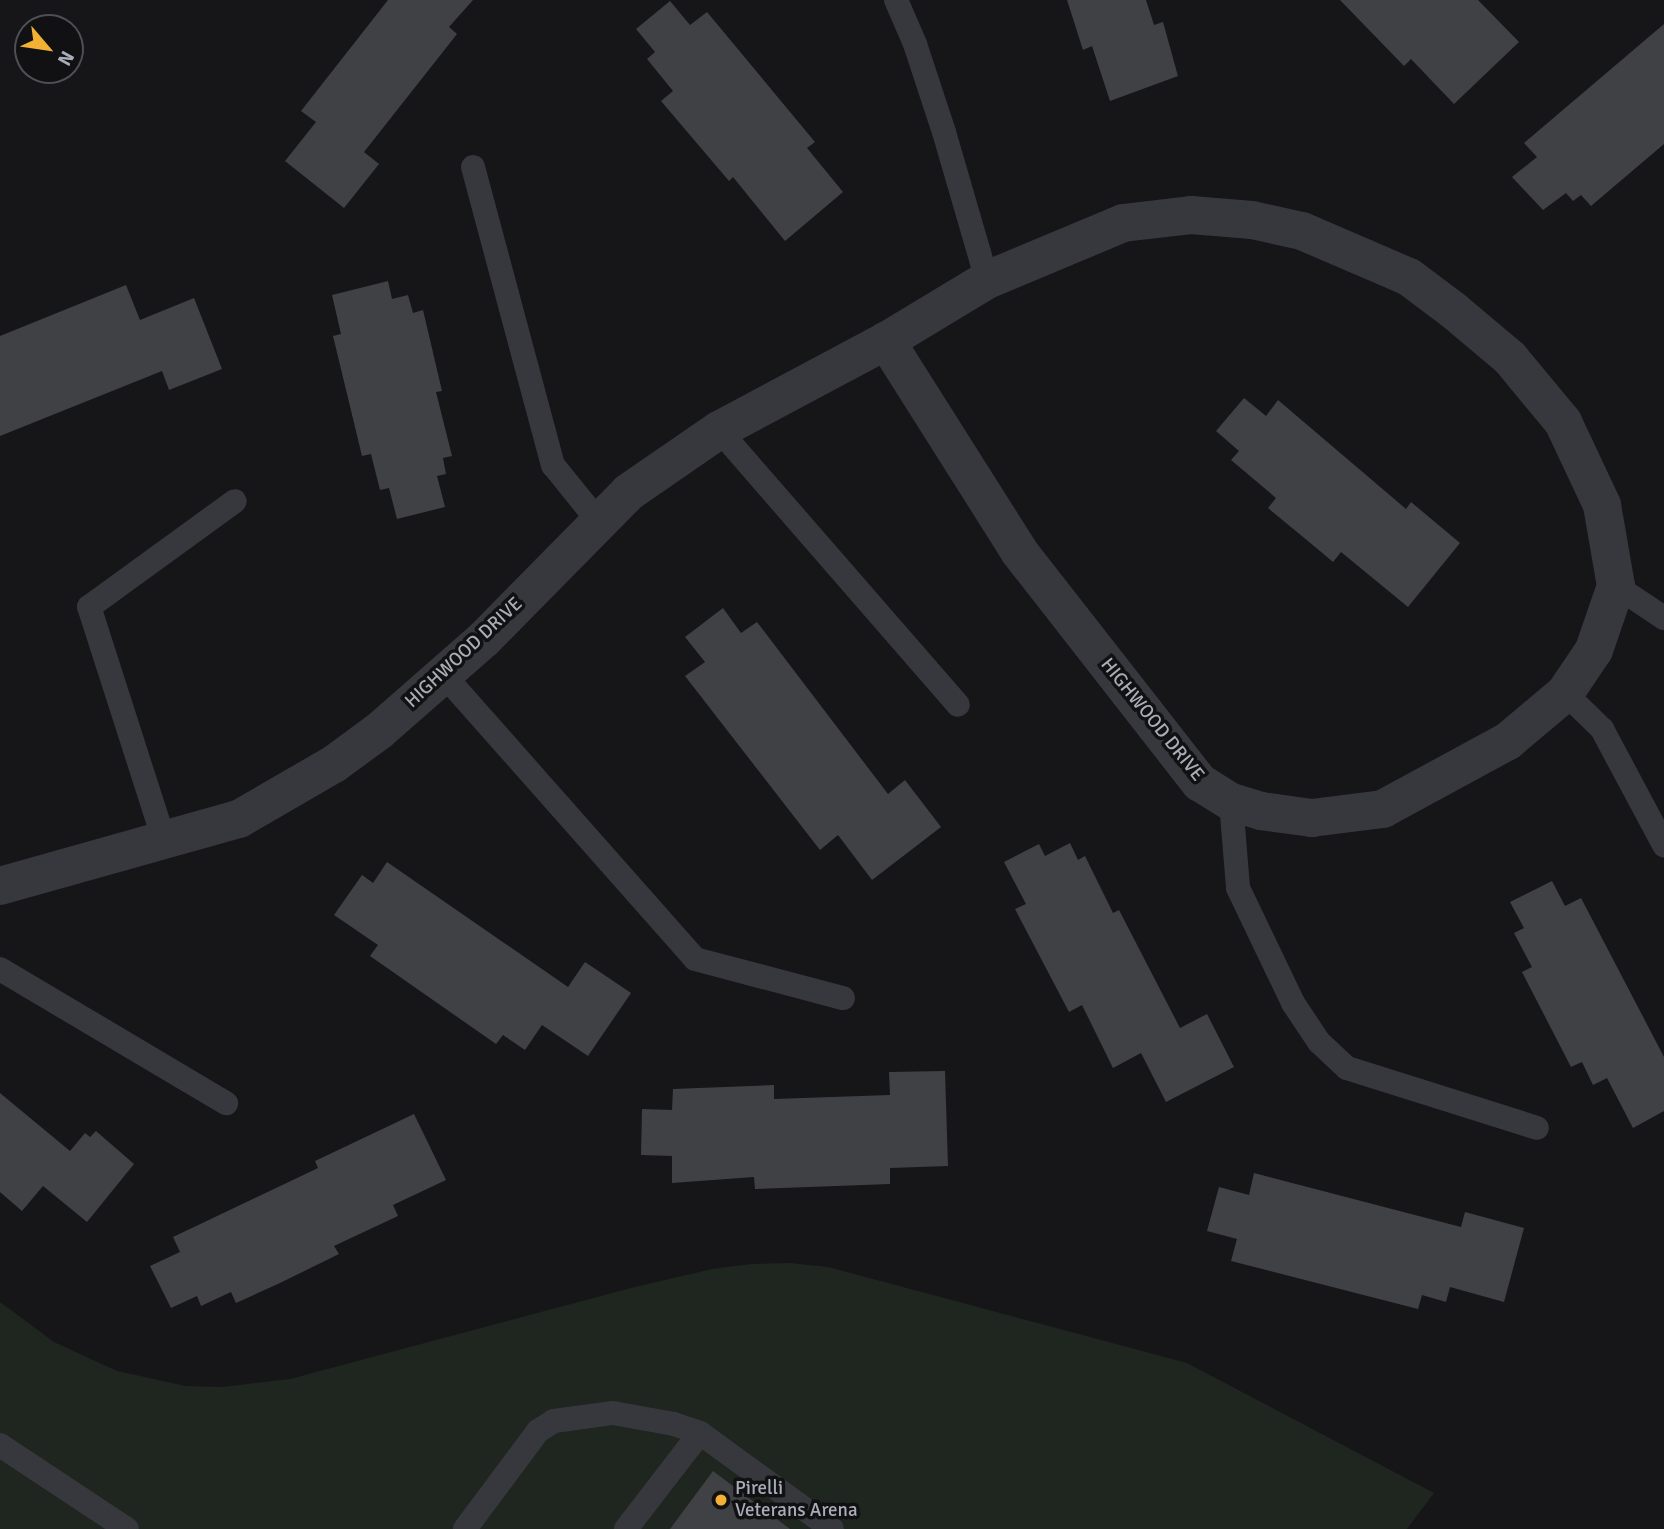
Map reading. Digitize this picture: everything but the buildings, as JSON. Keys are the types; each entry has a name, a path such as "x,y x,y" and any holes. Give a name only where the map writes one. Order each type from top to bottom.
{"street":[{"name":"HIGHWOOD DRIVE","path":"0,886 239,819 334,764 379,731 484,639 629,492 719,430 886,341 987,281 1123,223 1191,215 1252,220 1302,231 1409,277 1510,358 1563,422 1602,505 1616,586 1594,650 1565,693 1508,741 1383,809 1312,818 1261,811 1231,802 1200,783 1019,551 886,341"}],"lane":[{"path":"896,0 915,44 944,132 987,281"},
{"path":"473,167 553,464 599,522"},
{"path":"719,430 958,705"},
{"path":"164,840 89,607 235,501"},
{"path":"1616,586 1664,618"},
{"path":"443,674 695,959 843,998"},
{"path":"1565,693 1602,729 1664,845"},
{"path":"1231,802 1238,888 1293,1003 1319,1042 1347,1068 1537,1128"},
{"path":"0,969 226,1103"},
{"path":"465,1529 538,1431 554,1422 613,1413 674,1424 699,1433 832,1529"},
{"path":"626,1529 699,1433"},
{"path":"0,1444 127,1529"}],"shaded area":[{"path":"790,1263 828,1267 1187,1363 1434,1493 1407,1529 0,1529 0,1302 54,1342 117,1371 186,1386 221,1387 290,1379 712,1269"}],"place":[{"name":"Pirelli Veterans Arena","path":"721,1500"}]}
